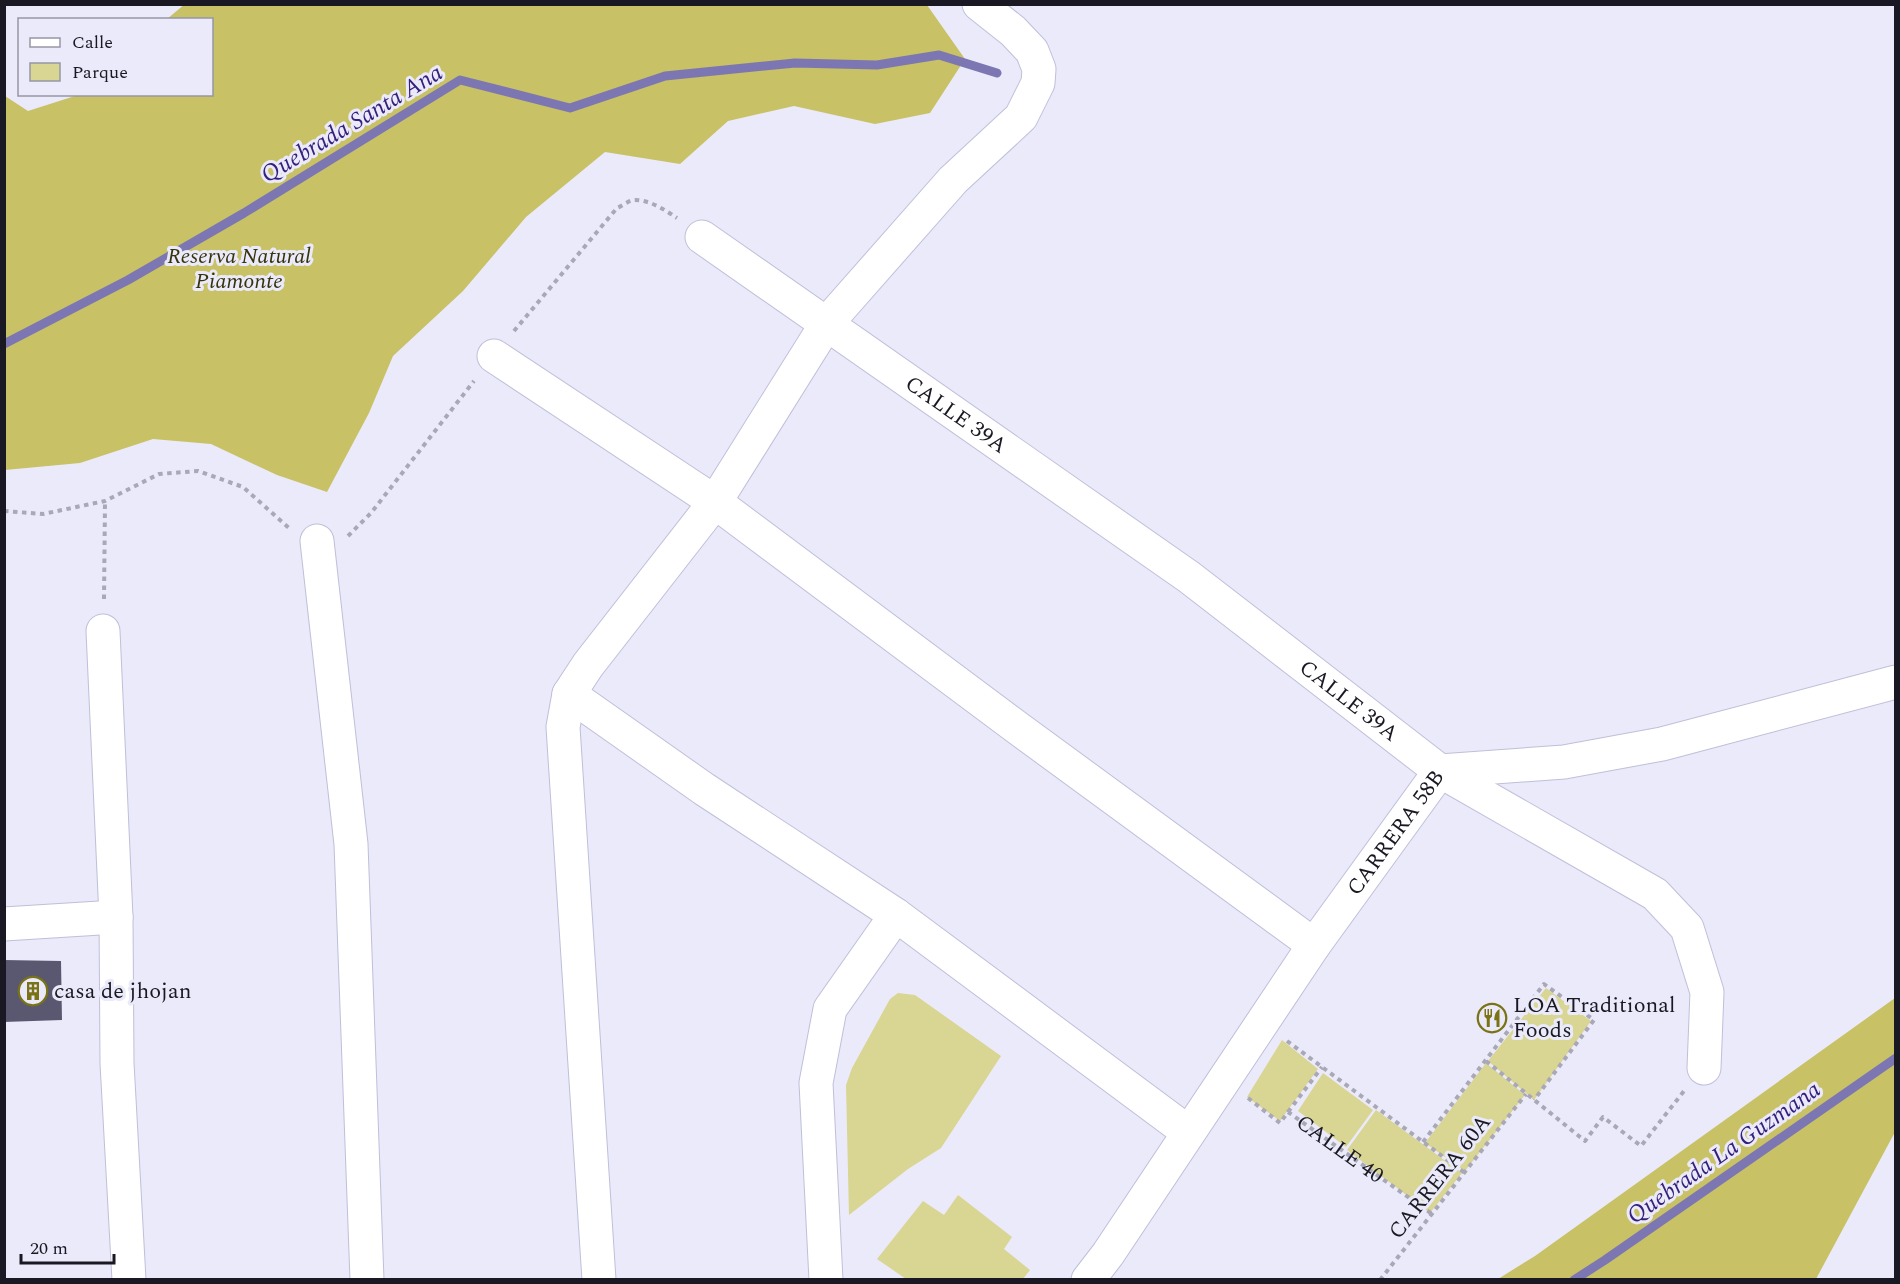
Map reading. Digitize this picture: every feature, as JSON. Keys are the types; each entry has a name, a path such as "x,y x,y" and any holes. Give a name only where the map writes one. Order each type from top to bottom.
{"street":[{"path":"599,1280 563,727 569,694 588,665 715,502 827,323 952,180 1021,117 1038,83 1039,69 1032,51 1013,31 980,4"},
{"name":"CALLE 39A","path":"702,237 1189,577 1440,771 1655,894 1687,928 1707,992 1704,1068"},
{"path":"494,356 715,502 1314,945"},
{"path":"317,541 351,844 367,1280"},
{"path":"103,631 116,917 117,1063 129,1280"},
{"name":"CARRERA 58B","path":"1088,1280 1108,1254 1314,945 1440,771 1564,762 1662,744 1896,682"},
{"path":"569,694 714,795 896,915 1188,1132"},
{"path":"826,1280 816,1083 830,1009 896,915"},
{"path":"4,924 116,917"}],"path":[{"path":"4,512 43,514 105,501 159,474 198,471 243,487 295,534 317,541"},
{"path":"103,631 105,501"},
{"name":"CARRERA 60A","path":"1423,1142 1544,984 1593,1020 1534,1100"},
{"path":"1262,1023 1465,1173"},
{"path":"1486,1061 1585,1142 1603,1117 1641,1146 1704,1068"},
{"path":"1288,1112 1322,1067"},
{"name":"CALLE 40","path":"1223,1080 1280,1123 1288,1112 1432,1214"},
{"name":"CARRERA 60A","path":"1380,1280 1526,1094"}],"green space":[{"name":"Reserva Natural Piamonte","path":"185,4 927,5 965,59 930,113 875,124 794,106 728,121 680,164 605,152 526,217 463,291 393,356 369,413 327,492 277,475 211,444 153,439 80,463 5,470 5,96 28,111 75,96 213,96 213,18 168,18"},
{"path":"1546,988 1591,1021 1534,1100 1488,1061"},
{"path":"898,993 915,995 1001,1056 941,1148 908,1169 849,1215 846,1085 852,1068 890,999"},
{"path":"1895,998 1895,1132 1816,1279 1498,1279 1535,1256"},
{"path":"1282,1040 1318,1069 1280,1121 1247,1097"},
{"path":"1486,1063 1525,1095 1465,1171 1425,1143"},
{"path":"1323,1073 1373,1110 1346,1147 1298,1111"},
{"path":"1376,1110 1462,1173 1430,1213 1347,1150"},
{"path":"958,1195 1012,1237 1004,1249 1030,1270 1023,1279 906,1279 877,1259 923,1201 944,1215"}],"building":[{"name":"casa de jhojan","path":"4,960 61,961 62,1020 4,1022"}],"waterway":[{"name":"Quebrada Santa Ana","path":"4,344 128,280 244,213 460,80 570,108 665,76 795,63 877,65 939,55 997,73"},
{"name":"Quebrada La Guzmana","path":"1574,1280 1896,1058"}],"place":[{"name":"casa de jhojan","path":"33,991"},
{"name":"LOA Traditional Foods","path":"1492,1018"}]}
